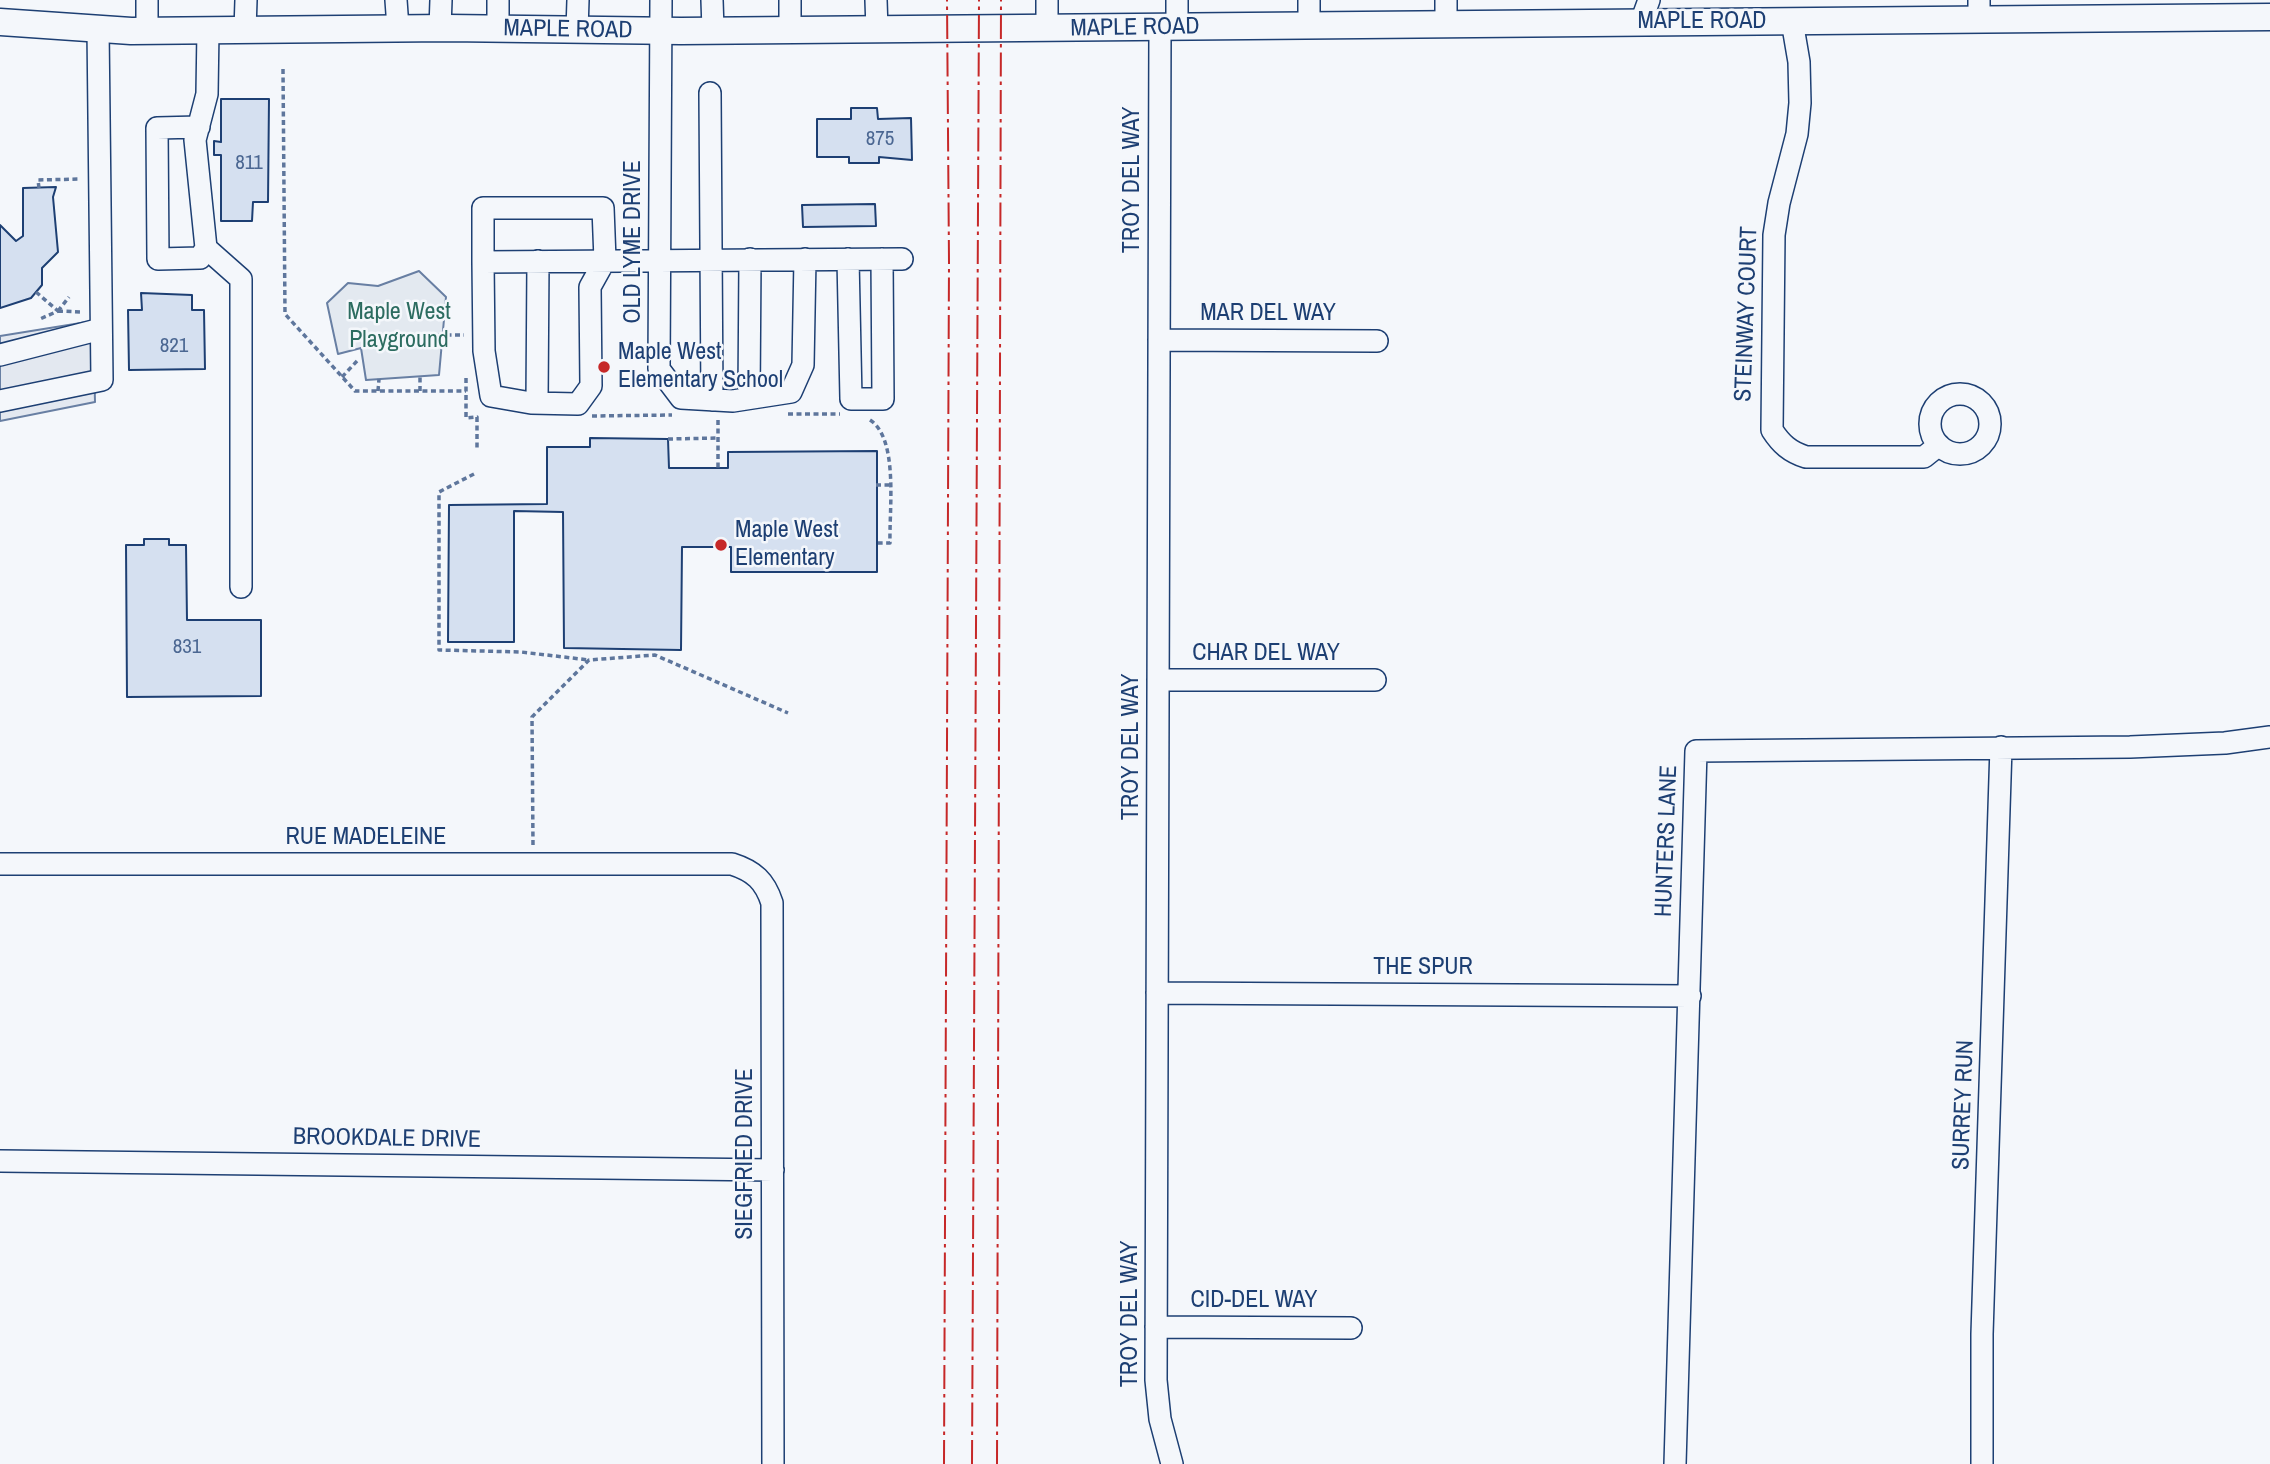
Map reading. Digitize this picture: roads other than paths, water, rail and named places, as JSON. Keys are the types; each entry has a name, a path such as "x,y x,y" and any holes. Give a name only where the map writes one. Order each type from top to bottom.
{"main road":[{"name":"MAPLE ROAD","path":"0,22 147,31 440,28 661,31 1168,27 1309,13 1645,11 1792,21 1979,10 2270,17"}],"street":[{"path":"147,0 147,31"},
{"path":"246,0 246,30"},
{"path":"396,0 398,28"},
{"path":"440,28 441,0"},
{"path":"498,0 498,29"},
{"path":"577,30 578,0"},
{"name":"OLD LYME DRIVE","path":"661,0 659,369 681,398 715,407 749,398 790,392 803,365 805,259"},
{"path":"712,0 713,30"},
{"path":"790,0 790,30"},
{"path":"876,0 877,30"},
{"path":"1047,0 1047,28"},
{"name":"TROY DEL WAY","path":"1172,1464 1160,1419 1156,1327 1159,340 1168,27 1177,0"},
{"name":"STEINWAY COURT","path":"1792,21 1799,62 1800,103 1797,134 1779,203 1774,235 1772,430 1780,443 1806,457 1924,457 1938,445"},
{"path":"0,401 102,380 98,28"},
{"path":"199,127 157,128 158,259 200,258 206,248 195,140 199,127 207,94 208,30"},
{"path":"710,93 715,407"},
{"path":"483,208 603,208 606,260 590,287 591,386 578,404 537,403 491,397 484,351 483,262 483,208"},
{"path":"206,248 241,279 241,587"},
{"path":"483,262 659,259 712,259 750,259 805,259 848,259 892,259 883,399 850,399 848,259"},
{"path":"749,398 750,259"},
{"path":"537,403 538,261"},
{"path":"0,355 101,329"},
{"name":"MAR DEL WAY","path":"1159,340 1377,341"},
{"name":"CHAR DEL WAY","path":"1158,680 1375,680"},
{"name":"HUNTERS LANE","path":"1675,1464 1696,751 2130,747 2225,743 2270,737"},
{"name":"SURREY RUN","path":"1982,1464 1982,1335 2001,747"},
{"name":"RUE MADELEINE","path":"0,864 732,864"},
{"name":"SIEGFRIED DRIVE","path":"732,864 759,877 768,890 772,903 773,1464"},
{"name":"THE SPUR","path":"1157,993 1689,996"},
{"name":"BROOKDALE DRIVE","path":"0,1161 773,1170"},
{"name":"CID-DEL WAY","path":"1156,1327 1351,1328"}],"place":[{"name":"Maple West Elementary School","path":"604,367"},
{"name":"Maple West Elementary","path":"721,545"}],"park label":[{"name":"Maple West Playground","path":"399,327"}]}
